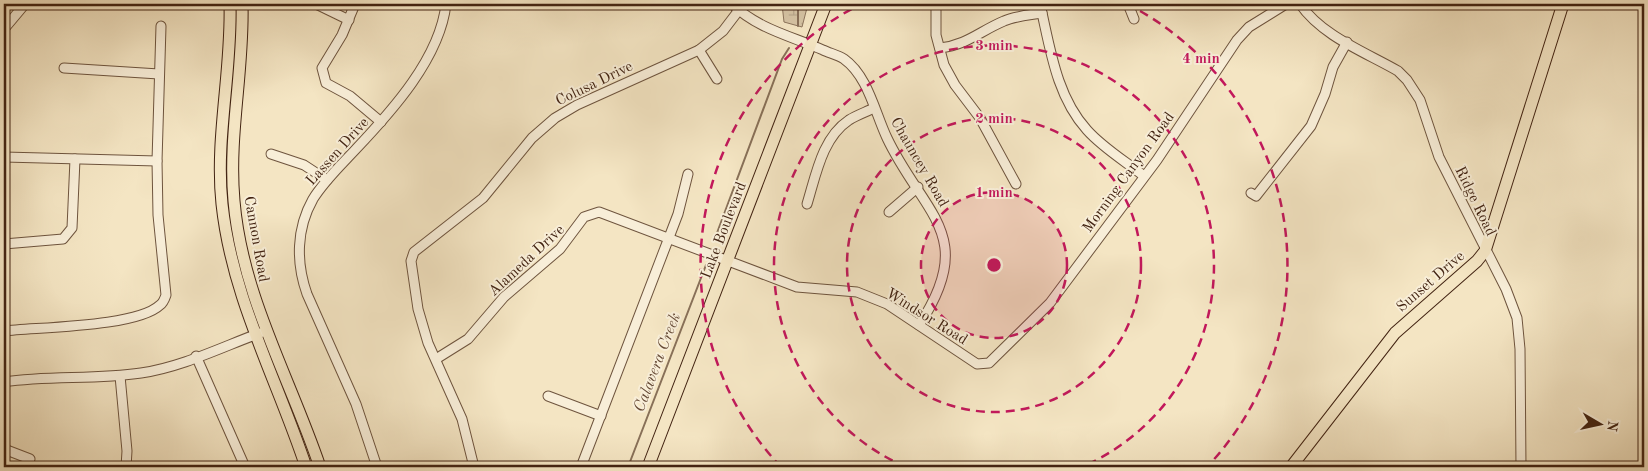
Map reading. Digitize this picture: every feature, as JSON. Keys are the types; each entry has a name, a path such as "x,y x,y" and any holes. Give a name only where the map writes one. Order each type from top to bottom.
{"main road":[{"name":"Cannon Road","path":"230,4 230,68 221,144 222,203 229,251 260,333 306,467"},
{"name":"Cannon Road","path":"242,4 241,69 233,144 234,202 260,333 307,428 320,467"},
{"name":"Lake Boulevard","path":"648,467 826,4"},
{"name":"Sunset Drive","path":"1291,467 1395,333 1477,261 1484,251 1563,4"}],"street":[{"path":"4,29 25,4"},
{"path":"316,4 349,20"},
{"path":"355,4 349,20 322,68 326,83 350,96 381,122"},
{"name":"Lassen Drive","path":"377,467 356,404 303,281 299,257 303,222 313,199 327,180 381,122 411,84 438,38 444,21 446,4"},
{"path":"936,4 936,35 944,65 955,85 980,118 1016,184"},
{"path":"1128,4 1134,18"},
{"name":"Morning Canyon Road","path":"994,360 1050,303 1144,176 1237,40 1250,27 1286,4"},
{"name":"Ridge Road","path":"1300,4 1308,15 1323,28 1398,72 1411,86 1420,100 1439,157 1484,251 1506,290 1517,318 1520,357 1521,467"},
{"name":"Chauncey Road","path":"736,7 766,28 844,59 862,80 887,138 939,223 943,239 945,265 942,285 935,301 919,325"},
{"name":"Colusa Drive","path":"436,359 428,343 418,309 411,261 414,252 483,198 532,138 555,118 577,105 698,50 723,31 736,7"},
{"path":"940,48 954,47 977,37 1004,20 1041,8 1056,72 1075,113 1095,138 1144,176"},
{"path":"4,331 118,321 142,315 160,305 163,301 166,295 158,215 157,161 161,26"},
{"path":"1251,193 1256,196 1311,126 1325,94 1334,66 1347,42"},
{"path":"698,50 717,79"},
{"path":"64,68 159,74"},
{"path":"807,204 823,154 830,140 849,121 874,108"},
{"path":"271,154 304,164 327,180"},
{"path":"4,157 157,161"},
{"path":"4,244 63,239 72,228 75,159"},
{"path":"581,467 669,239 678,214 688,174"},
{"path":"889,212 918,187"},
{"name":"Alameda Drive","path":"436,359 468,339 504,297 560,249 584,218 598,212 727,262"},
{"name":"Windsor Road","path":"727,262 797,287 857,292 886,304 977,364 989,363 994,360"},
{"path":"4,382 44,377 120,376 143,373 260,333"},
{"path":"196,356 245,467"},
{"path":"436,359 462,419 474,467"},
{"path":"120,376 127,451 126,467"},
{"path":"548,396 601,416"},
{"path":"4,449 30,459"}],"green space":[{"path":"782,4 808,4 802,27 784,22"}],"waterway":[{"name":"Calavera Creek","path":"798,4 798,26"},
{"name":"Calavera Creek","path":"714,241 782,59 789,48"},
{"name":"Calavera Creek","path":"628,467 706,265"}]}
